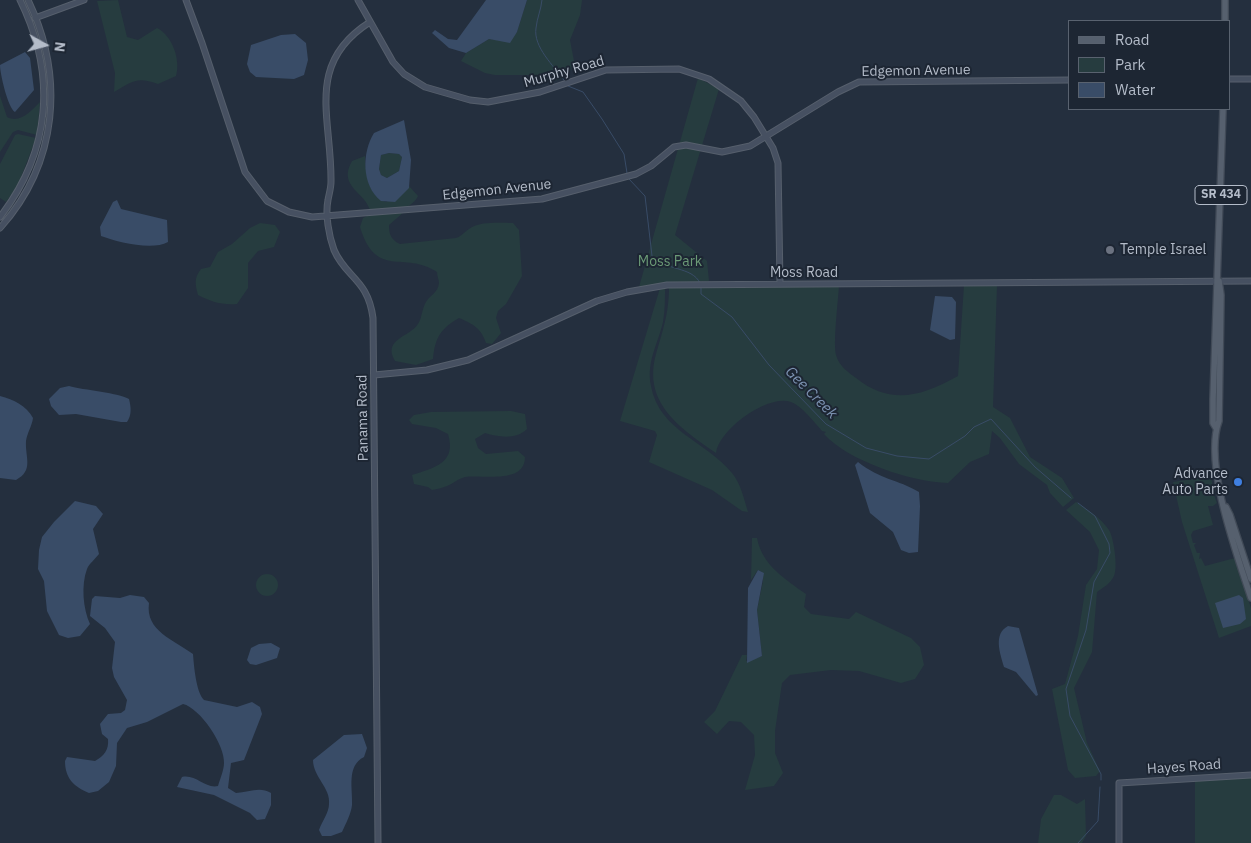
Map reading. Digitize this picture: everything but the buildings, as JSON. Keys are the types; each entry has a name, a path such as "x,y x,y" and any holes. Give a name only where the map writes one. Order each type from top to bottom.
{"main road":[{"path":"1225,0 1225,20"},
{"name":"SR 434","path":"1223,110 1219,281 1221,295 1219,405 1216,428 1216,467 1225,517 1251,598"},
{"name":"SR 434","path":"1216,428 1213,423 1213,399 1216,295 1219,281"},
{"path":"1213,399 1219,405"},
{"name":"SR 434","path":"1224,505 1230,515 1251,579"}],"street":[{"path":"0,217 21,186 29,169 41,128 44,84 41,55 30,20 20,0"},
{"path":"0,228 18,205 32,180 47,138 52,84 48,56 37,18 28,0"},
{"path":"30,20 84,0"},
{"name":"Edgemon Avenue","path":"186,0 240,159 253,185 267,201 302,216 328,217 542,199 579,191 636,174 651,166 674,147 686,146 713,152 730,151 750,146 838,92 859,82 1068,80"},
{"name":"Murphy Road","path":"358,0 393,62 404,74 424,87 470,100 488,102 540,92 606,70 679,69 701,75 735,96 751,113 776,155 779,170 780,284"},
{"name":"Panama Road","path":"370,22 340,48 328,74 326,90 332,184 327,206 334,250 360,283 370,300 373,318 378,843"},
{"path":"1231,79 1251,79"},
{"name":"Moss Road","path":"374,375 453,365 491,351 598,300 643,289 695,284 1251,281"},
{"name":"Hayes Road","path":"1119,843 1119,783 1251,775"}],"green space":[{"path":"118,0 127,37 138,40 157,28 167,36 176,56 176,76 158,84 144,80 134,81 114,92 115,73 97,1"},
{"path":"527,0 582,0 580,15 570,40 574,61 568,77 554,81 544,80 535,75 495,75 485,73 461,61 466,53 489,39 504,41 512,37 517,32"},
{"name":"Moss Park","path":"698,78 719,89 675,235 707,261 709,281 639,287"},
{"path":"0,96 7,117 12,119 25,116 40,102 37,135 18,130 13,132 0,152"},
{"path":"15,135 36,138 18,185 6,202 0,198 0,164"},
{"path":"389,153 399,154 402,157 399,171 387,178 381,175 379,169 381,155"},
{"path":"365,156 369,183 375,195 386,202 409,186 418,196 414,201 404,208 397,210 370,211 367,204 350,183 348,177 348,170 352,161"},
{"path":"404,212 389,225 391,236 394,241 400,244 456,238 473,226 484,224 513,223 519,230 522,276 506,304 498,311 496,318 501,333 492,344 486,343 476,327 459,318 443,330 435,345 433,359 416,365 395,361 392,354 394,343 418,324 425,304 436,292 439,282 437,272 413,263 383,259 374,253 360,227 363,218 369,215"},
{"path":"260,223 275,225 280,232 274,247 258,251 248,263 248,288 237,304 226,304 208,300 198,295 196,281 201,269 210,267 218,252 232,244 250,228"},
{"path":"964,285 997,285 993,407 1010,418 1030,457 1062,478 1074,498 1063,507 1050,493 1047,485 1019,464 1000,438 992,431 989,454 970,462 948,483 933,482 881,468 848,453 824,434 826,432 822,431 804,411 791,402 770,403 746,416 726,434 719,444 716,453 679,425 661,403 655,389 653,375 655,358 663,331 669,287 839,286 835,341 836,355 839,362 847,371 869,387 894,395 907,395 932,389 958,376"},
{"path":"665,287 663,322 650,369 651,386 656,401 663,414 673,425 709,452 732,473 740,487 748,512 742,511 712,490 649,462 657,435 655,431 620,421 660,288"},
{"path":"511,411 525,414 527,429 518,435 496,436 485,433 475,439 478,448 486,454 518,451 525,457 523,466 518,472 501,476 465,477 447,486 432,490 428,487 414,484 412,475 442,463 449,452 450,444 448,434 436,428 412,424 409,420 414,415 431,412"},
{"path":"1211,476 1217,503 1213,506 1208,506 1213,525 1193,531 1191,535 1193,543 1196,543 1194,545 1197,553 1200,553 1199,559 1201,558 1205,566 1235,558 1251,608 1251,626 1219,638 1182,522 1173,482"},
{"path":"1076,502 1098,518 1109,530 1114,546 1116,567 1112,579 1097,592 1092,652 1074,688 1087,743 1100,771 1096,776 1075,778 1068,770 1052,689 1065,684 1078,636 1086,585 1097,569 1099,550 1090,532 1066,510"},
{"path":"752,538 757,538 769,564 790,583 806,594 804,607 811,614 849,619 856,612 911,638 920,647 924,665 915,679 901,683 859,671 831,670 790,675 782,683 775,731 775,753 783,773 774,786 745,790 755,755 754,735 741,722 729,721 717,734 704,722 715,711 742,655 747,655 746,661 762,656 757,610 763,581 762,572 758,570 751,580"},
{"path":"267,574 275,577 278,585 275,593 267,596 259,593 256,585 259,577"},
{"path":"1251,777 1251,843 1195,843 1195,778"},
{"path":"1054,795 1061,795 1077,804 1085,799 1086,836 1082,843 1038,843 1041,819"}],"water":[{"path":"486,0 527,0 517,32 510,43 489,39 466,53 449,48 432,33 435,30 448,39 457,40"},
{"path":"295,34 306,43 308,60 304,75 294,79 256,77 250,72 247,64 251,45 281,35"},
{"path":"25,52 30,58 34,90 15,112 7,98 0,65"},
{"path":"404,120 411,160 409,188 395,202 381,201 374,194 367,177 367,149 374,133","holes":["389,153 399,154 402,157 399,171 387,178 381,175 379,169 381,155"]},
{"path":"117,200 121,209 167,220 168,242 161,245 144,246 101,236 100,227 113,202"},
{"path":"935,296 952,297 956,302 955,339 950,340 930,330"},
{"path":"69,386 118,395 129,399 131,411 129,419 127,422 121,422 76,414 59,415 51,406 49,399 60,388"},
{"path":"0,396 19,404 33,418 26,441 27,468 22,476 16,480 0,478"},
{"path":"858,462 882,476 919,492 918,552 909,553 901,550 893,532 870,513 855,465"},
{"path":"75,501 96,506 103,514 93,529 99,554 88,567 83,589 84,604 90,624 80,636 68,638 59,635 47,611 44,581 38,569 42,537"},
{"path":"758,570 764,573 757,610 762,656 747,663 748,588"},
{"path":"130,595 144,597 149,603 149,613 156,628 193,654 197,685 204,700 237,707 252,702 260,707 262,714 244,760 231,763 228,788 236,793 263,790 271,793 271,805 265,819 257,820 250,813 214,795 177,787 182,777 218,786 224,766 223,755 216,737 197,712 183,704 147,722 127,728 117,743 116,766 109,782 98,791 89,793 71,781 65,767 67,757 95,761 101,757 108,746 108,739 102,734 100,724 108,714 121,713 125,710 127,700 114,677 112,668 115,642 105,628 90,616 92,599 95,596 120,598"},
{"path":"1239,595 1243,598 1246,619 1240,624 1223,628 1215,603"},
{"path":"1008,626 1019,628 1038,695 1036,696 1016,672 1004,667 999,639 1003,629"},
{"path":"271,643 280,648 277,658 256,665 250,664 247,660 251,648 259,644"},
{"path":"362,734 367,748 364,757 358,761 353,772 351,785 352,805 349,815 342,832 331,836 322,836 319,830 328,811 329,798 316,772 313,760 344,735"}],"waterway":[{"name":"Gee Creek","path":"542,0 536,35 545,56 564,80"},
{"name":"Gee Creek","path":"568,86 583,92 602,119 624,154 627,173"},
{"name":"Gee Creek","path":"629,179 645,196 652,256 657,261 691,274 700,283"},
{"name":"Gee Creek","path":"701,287 701,294 732,317 769,365 826,424 866,448 897,456 929,459 965,436 974,427 991,419 1035,467 1071,498"},
{"name":"Gee Creek","path":"1078,503 1095,516 1109,544 1110,553 1094,582 1086,630 1066,689 1070,716 1101,774 1101,780"},
{"name":"Gee Creek","path":"1078,843 1098,821 1100,787"}],"place":[{"name":"Temple Israel","path":"1110,250"},
{"name":"Advance Auto Parts","path":"1238,482"}]}
